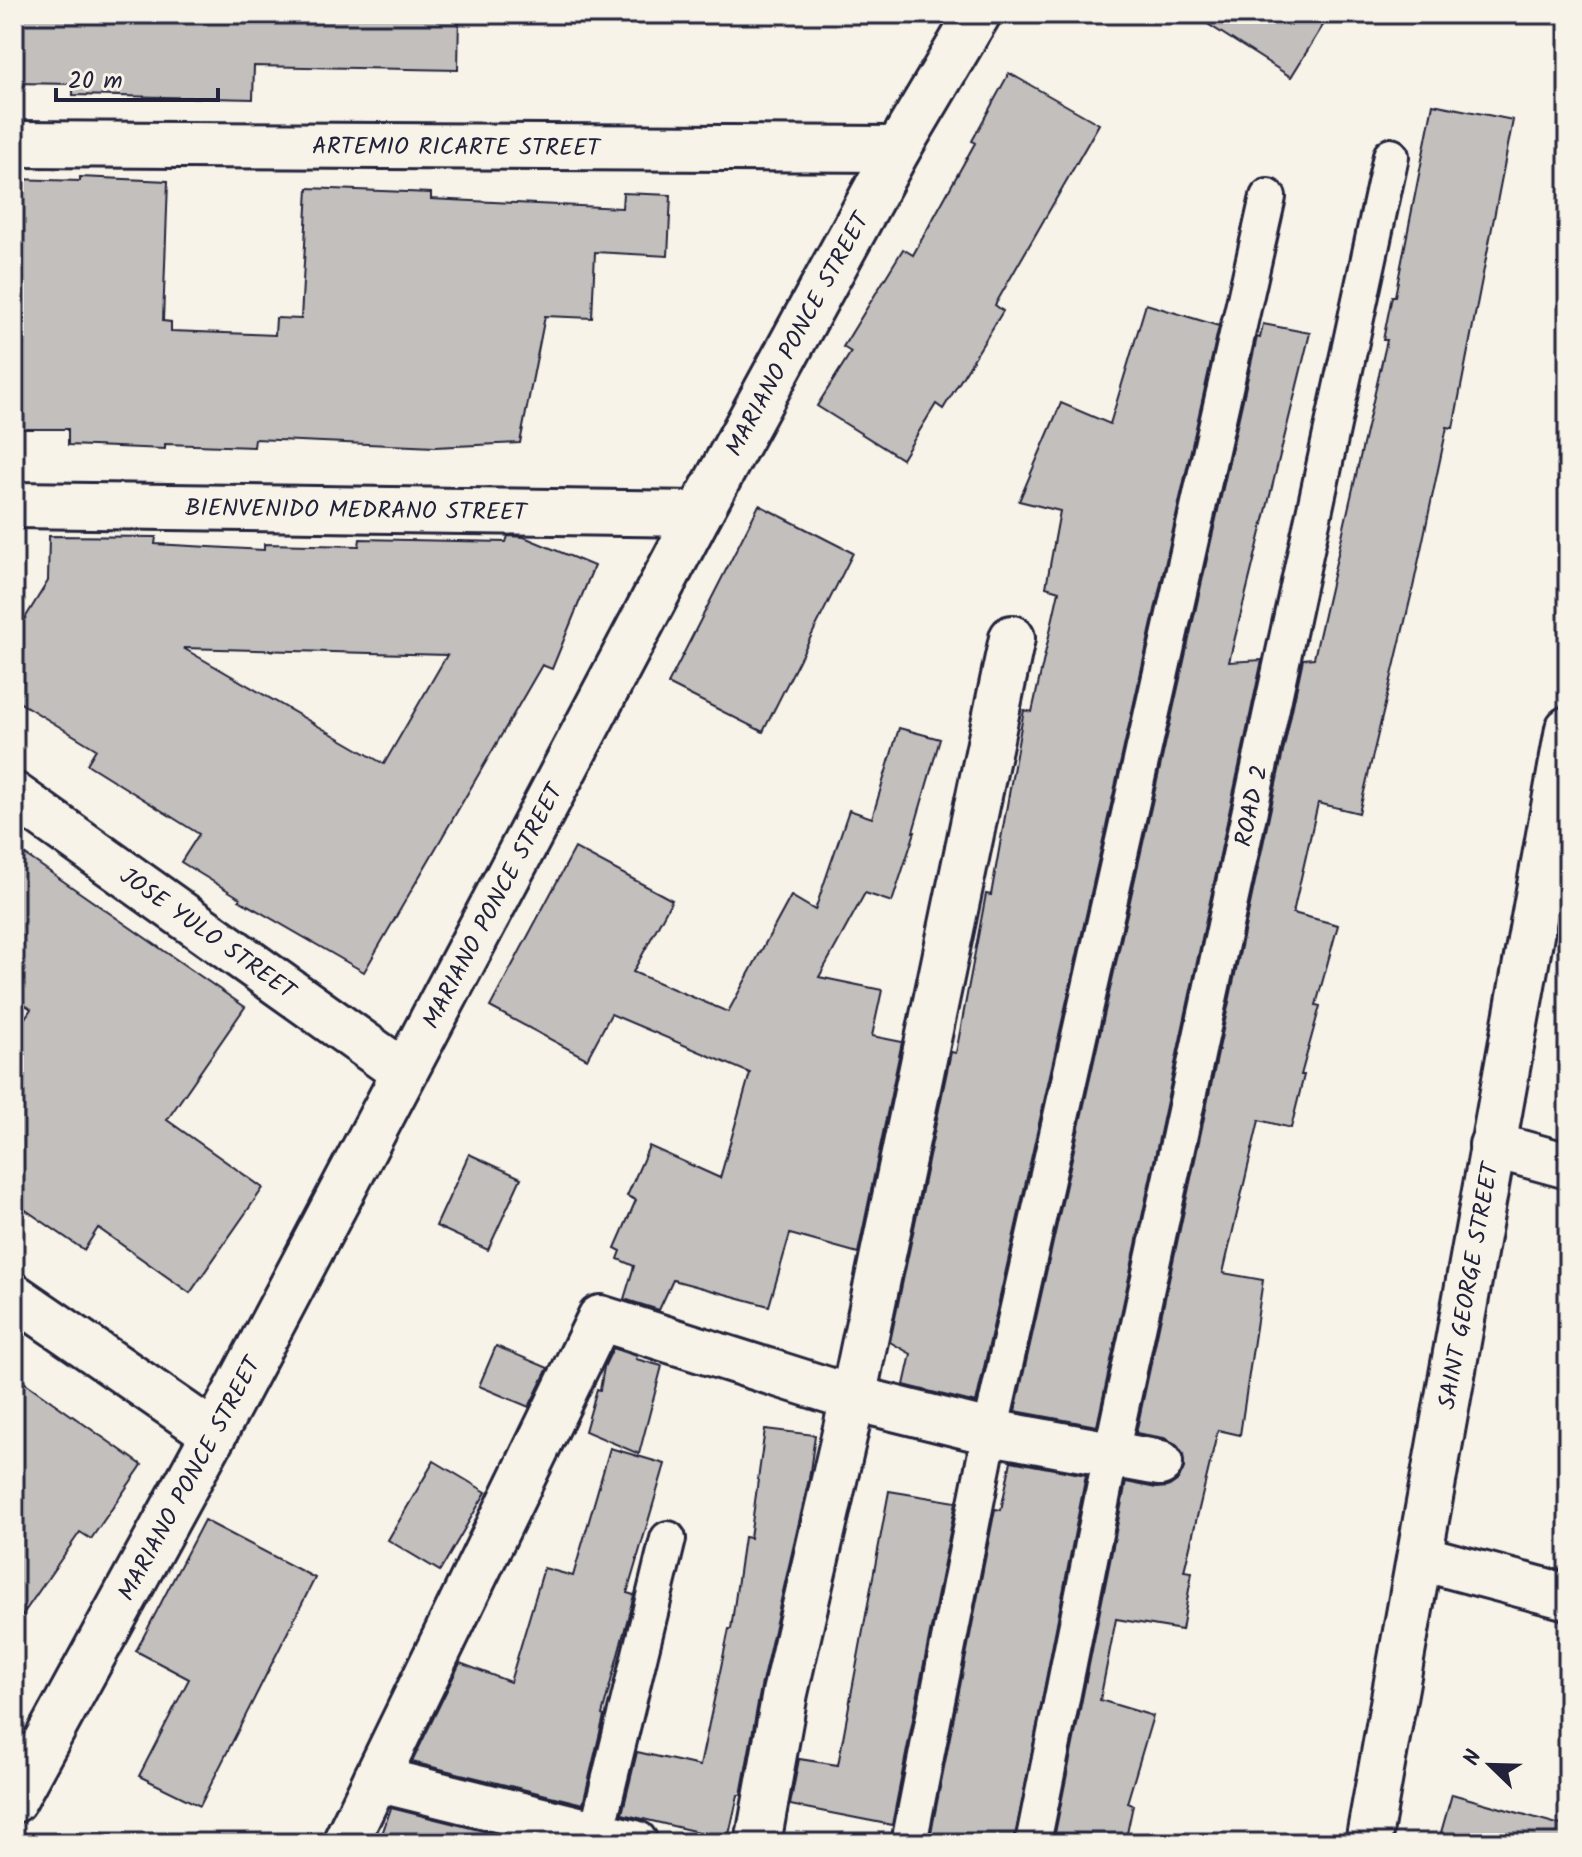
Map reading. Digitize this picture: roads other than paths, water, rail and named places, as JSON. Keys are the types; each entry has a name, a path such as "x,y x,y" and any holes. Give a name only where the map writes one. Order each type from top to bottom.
{"street":[{"name":"MARIANO PONCE STREET","path":"14,1800 214,1434 699,514 898,149 978,14"},
{"name":"ARTEMIO RICARTE STREET","path":"14,144 898,149"},
{"name":"ROAD 2","path":"1033,1843 1111,1454 1391,156"},
{"path":"909,1843 990,1432 1268,197"},
{"name":"BIENVENIDO MEDRANO STREET","path":"14,505 699,514"},
{"path":"758,1843 785,1693 853,1398 1012,638"},
{"name":"SAINT GEORGE STREET","path":"1368,1843 1567,740"},
{"name":"JOSE YULO STREET","path":"14,795 403,1072"},
{"path":"1492,1145 1568,1166"},
{"path":"14,1296 214,1434"},
{"path":"345,1843 600,1318 853,1398 990,1432 1160,1463"},
{"path":"376,1779 609,1840 668,1539"},
{"path":"1421,1558 1568,1597"}]}
